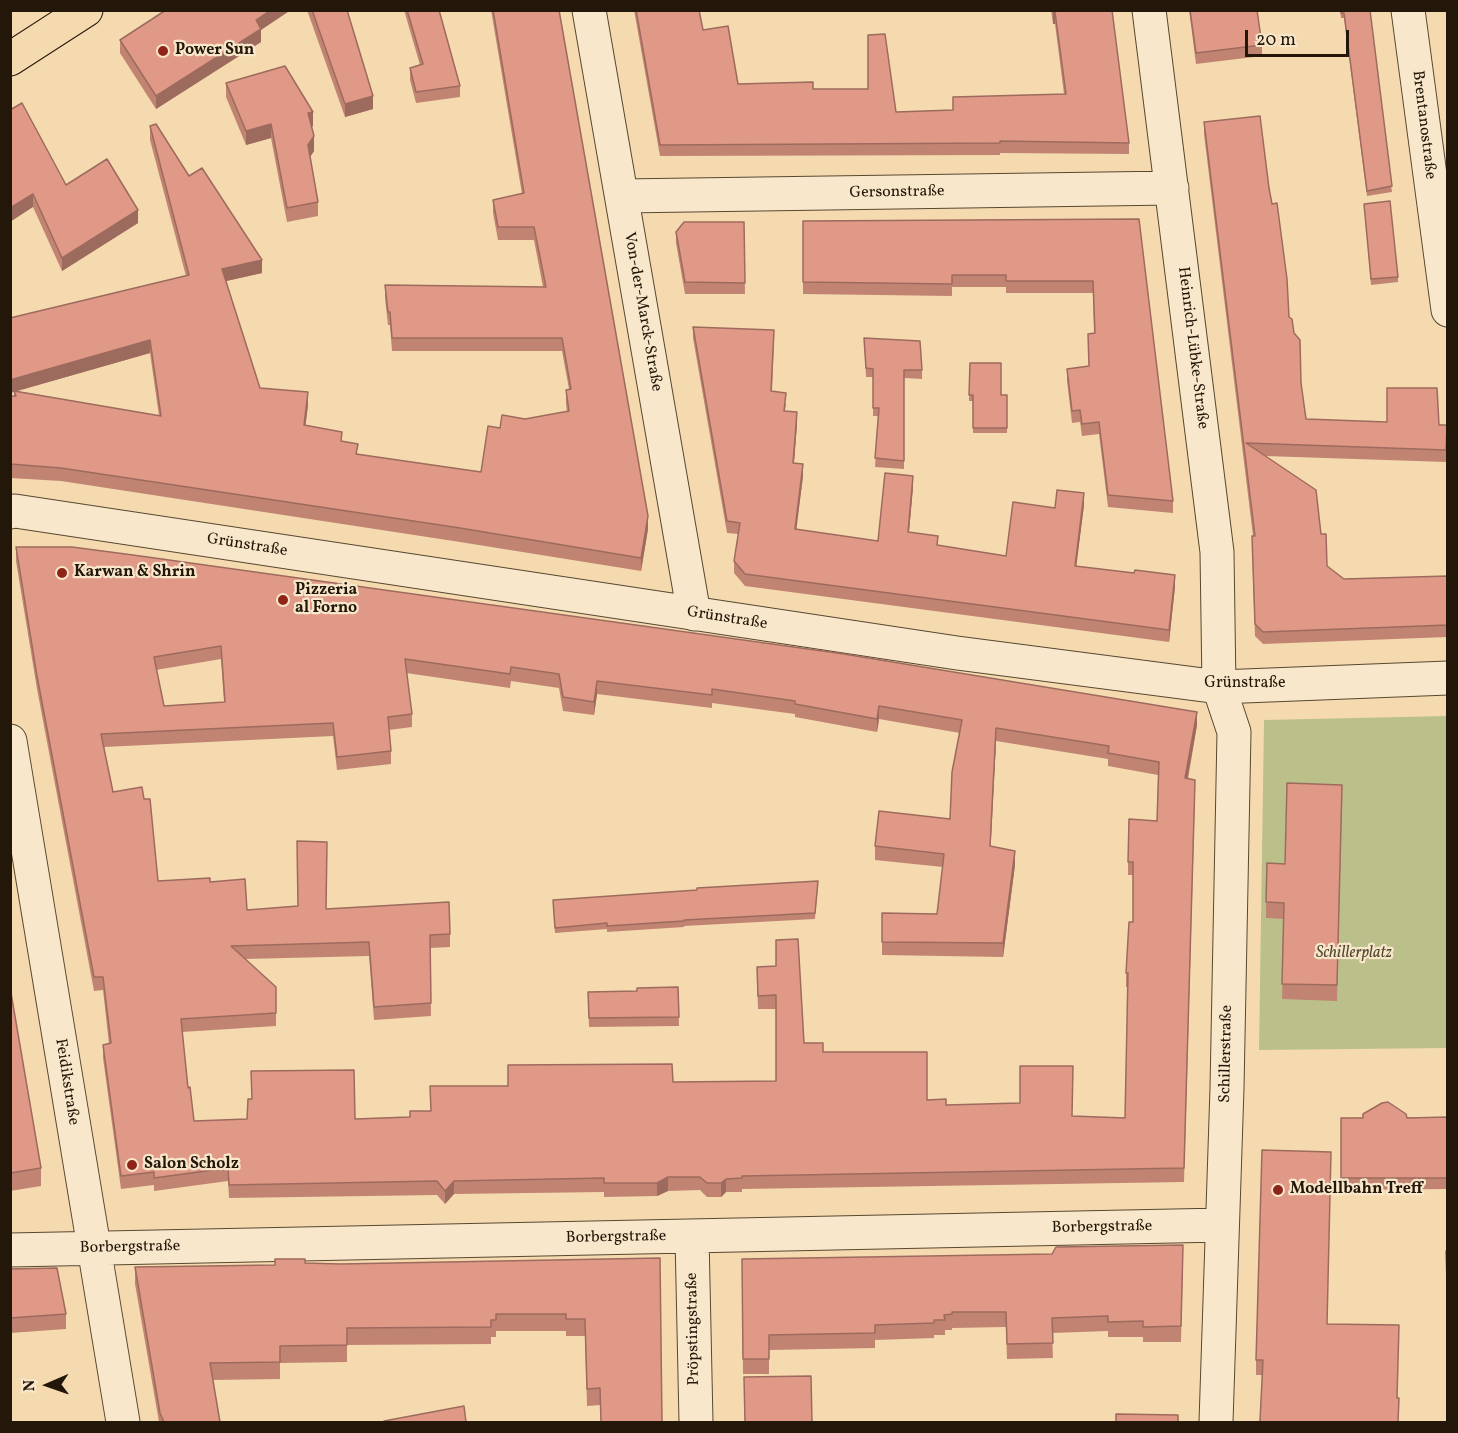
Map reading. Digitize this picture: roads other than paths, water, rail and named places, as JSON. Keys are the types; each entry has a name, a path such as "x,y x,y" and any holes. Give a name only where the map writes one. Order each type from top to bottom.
{"main road":[{"path":"10,59 86,10"}],"street":[{"name":"Von-der-Marck-Straße","path":"589,10 694,614"},
{"name":"Heinrich-Lübke-Straße","path":"1149,10 1217,552 1219,687"},
{"name":"Brentanostraße","path":"1408,10 1448,310"},
{"name":"Gersonstraße","path":"622,196 1172,188"},
{"name":"Grünstraße","path":"10,512 957,653 1219,687 1448,678"},
{"name":"Schillerstraße","path":"1216,1422 1234,732 1219,687"},
{"name":"Feidikstraße","path":"10,741 123,1422"},
{"name":"Borbergstraße","path":"10,1250 1222,1225"},
{"name":"Pröpstingstraße","path":"692,1236 696,1422"}],"place":[{"name":"Power Sun","path":"163,51"},
{"name":"Karwan & Shrin","path":"62,573"},
{"name":"Pizzeria al Forno","path":"283,600"},
{"name":"Salon Scholz","path":"132,1165"},
{"name":"Modellbahn Treff","path":"1278,1190"}],"park label":[{"name":"Schillerplatz","path":"1354,954"}]}
